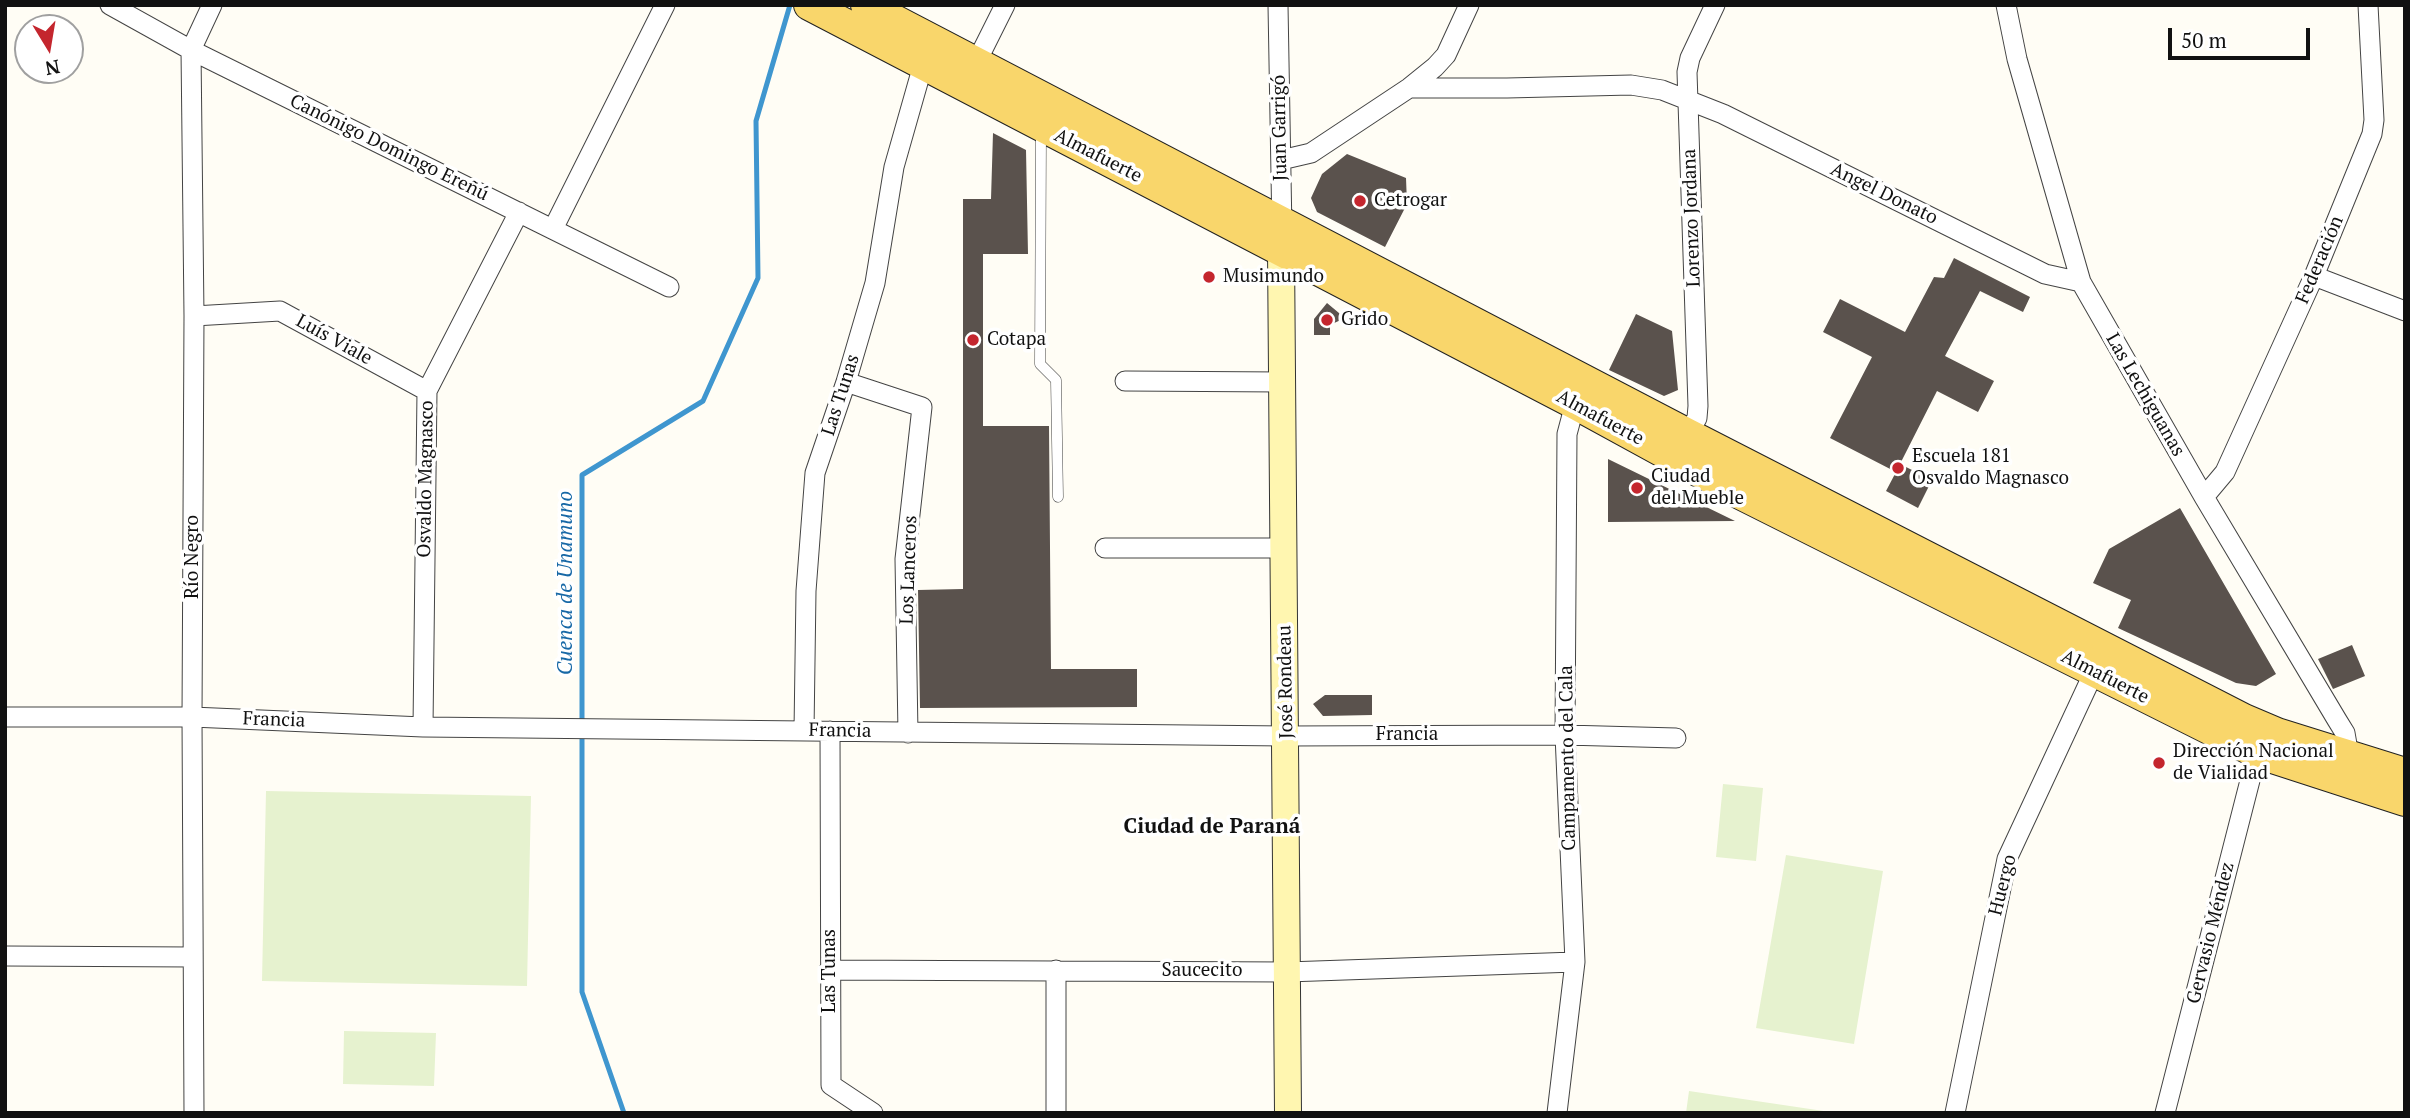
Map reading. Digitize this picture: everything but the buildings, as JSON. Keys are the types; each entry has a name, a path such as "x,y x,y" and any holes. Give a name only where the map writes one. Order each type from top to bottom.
{"main road":[{"name":"Almafuerte","path":"809,5 1041,126 1282,237 1688,434 2244,719 2277,733 2349,756 2404,779"},
{"name":"Almafuerte","path":"866,5 976,62 1575,404 1736,492 2257,753 2404,779"}],"street":[{"name":"Canónigo Domingo Ereñú","path":"110,5 191,50 669,287"},
{"name":"Río Negro","path":"194,1113 194,316 191,50 212,5"},
{"path":"553,229 665,5"},
{"path":"976,62 1005,5"},
{"name":"Juan Garrigó","path":"1278,5 1282,237"},
{"path":"1281,160 1311,153 1409,88 1435,67 1446,55 1469,5"},
{"name":"Lorenzo Jordana","path":"1688,434 1697,418 1698,406 1687,72 1690,58 1715,5"},
{"name":"Las Lechiguanas","path":"2006,5 2017,59 2081,282 2204,497 2345,733 2349,756"},
{"name":"Federación","path":"2204,497 2225,472 2314,276 2372,134 2374,120 2368,5"},
{"name":"Las Tunas","path":"804,731 806,591 815,473 846,383 875,283 894,167 923,65"},
{"name":"Angel Donato","path":"1409,88 1631,86 1662,90 1723,114 2045,274 2081,282"},
{"name":"Osvaldo Magnasco","path":"423,727 427,391 519,212"},
{"name":"José Rondeau","path":"1282,237 1288,1113"},
{"path":"2314,276 2405,311"},
{"name":"Luís Viale","path":"194,316 280,311 427,391"},
{"path":"1125,381 1282,382"},
{"name":"Los Lanceros","path":"846,383 922,407 905,559 908,733"},
{"name":"Campamento del Cala","path":"1557,1113 1575,962 1565,735 1567,434 1575,404"},
{"path":"1105,548 1283,548"},
{"name":"Huergo","path":"1955,1113 2007,859 2094,672"},
{"name":"Francia","path":"5,718 192,717 423,727 908,733 1565,735 1676,738"},
{"name":"Las Tunas","path":"830,731 831,1085 873,1113"},
{"name":"Gervasio Méndez","path":"2165,1113 2257,753"},
{"path":"5,956 192,957"},
{"name":"Saucecito","path":"829,970 1287,972 1575,962"},
{"path":"1056,970 1056,1113"}],"lane":[{"path":"1041,126 1040,364 1056,380 1058,497"}],"green space":[{"path":"1723,784 1763,788 1756,861 1716,857"},
{"path":"266,791 531,796 527,986 262,981"},
{"path":"1786,855 1883,871 1854,1044 1756,1028"},
{"path":"344,1031 436,1033 434,1086 343,1084"},
{"path":"1689,1091 1837,1113 1686,1113"}],"waterway":[{"name":"Cuenca de Unamuno","path":"624,1113 582,992 582,475 703,401 758,278 756,121 790,5"}],"place":[{"name":"Cetrogar","path":"1360,201"},
{"name":"Musimundo","path":"1209,277"},
{"name":"Grido","path":"1327,320"},
{"name":"Cotapa","path":"973,340"},
{"name":"Escuela 181 Osvaldo Magnasco","path":"1898,468"},
{"name":"Ciudad del Mueble","path":"1637,488"},
{"name":"Dirección Nacional de Vialidad","path":"2159,763"}],"district":[{"name":"Ciudad de Paraná","path":"1212,827"}]}
